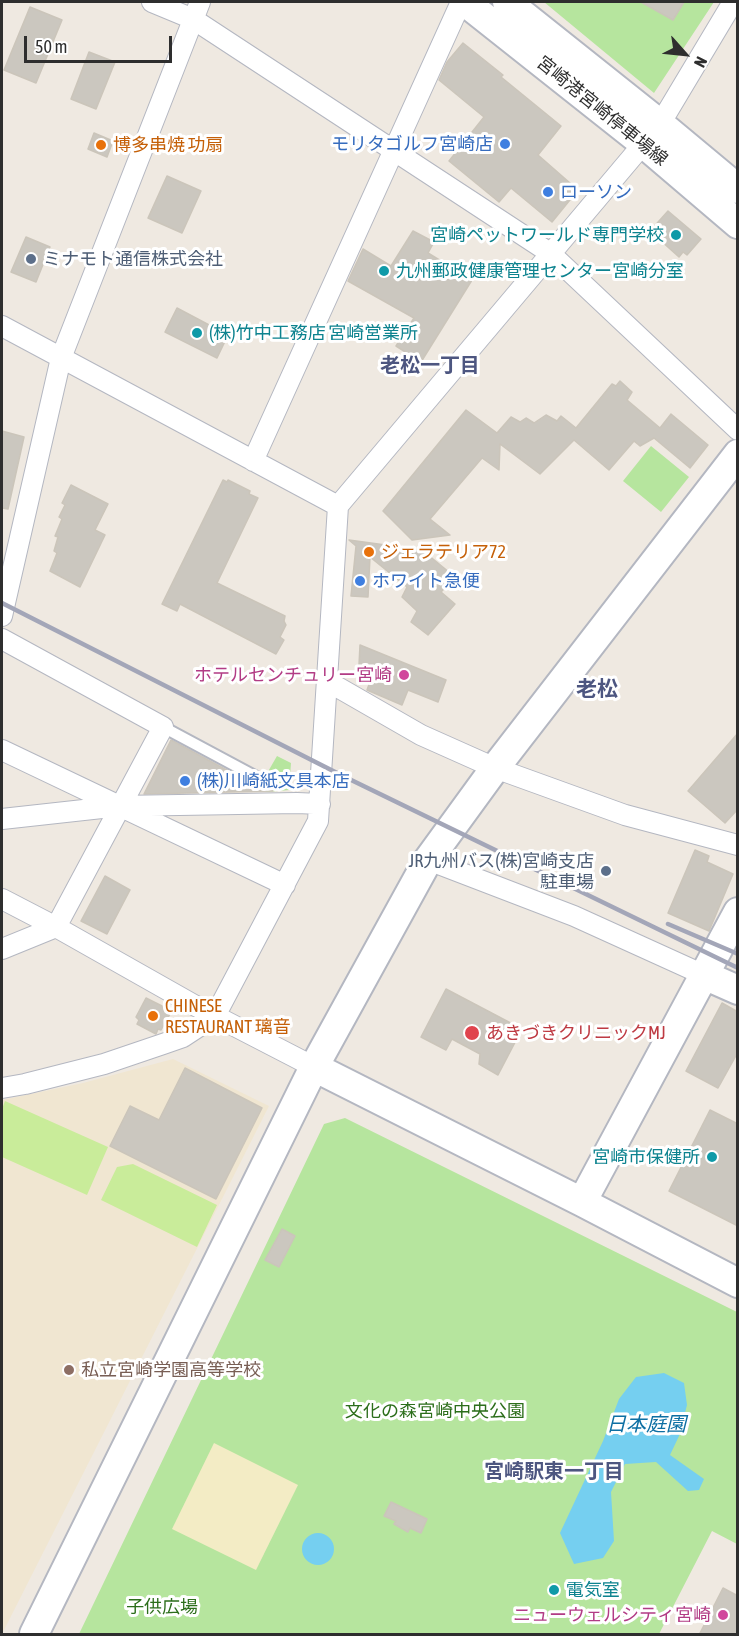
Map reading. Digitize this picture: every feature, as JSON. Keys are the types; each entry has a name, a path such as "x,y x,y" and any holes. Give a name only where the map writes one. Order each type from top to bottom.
{"street":[{"path":"152,2 196,10 393,149 550,254 738,430"},
{"path":"253,460 393,149 463,2"},
{"name":"宮崎港宮崎停車場線","path":"463,2 652,133 738,189"},
{"name":"宮崎港宮崎停車場線","path":"507,2 652,133 738,224"},
{"path":"2,1088 104,1064 183,1037 215,1017 318,821 338,506 652,133 733,2"},
{"path":"2,616 62,358 196,10"},
{"path":"2,326 338,506"},
{"path":"34,1635 314,1067 428,860 495,768 738,454"},
{"path":"2,639 163,727 56,927 2,949"},
{"path":"327,681 421,735 495,768 625,815 738,845"},
{"path":"2,750 285,885"},
{"path":"2,819 120,806 320,804"},
{"path":"428,860 574,916 738,990"},
{"path":"2,899 215,1017 738,1282"},
{"path":"582,1202 704,975 735,925"}],"lane":[{"path":"163,727 262,780"}],"shaded area":[{"name":"私立宮崎学園高等学校","path":"173,1059 269,1106 2,1634 2,1100 83,1083"}],"green space":[{"path":"544,2 714,2 654,93"},
{"path":"651,446 689,477 661,512 623,481"},
{"path":"277,756 291,763 289,790 266,792 273,778 266,775"},
{"path":"5,1101 108,1147 87,1195 2,1157 2,1109"},
{"name":"文化の森宮崎中央公園","path":"345,1118 737,1312 737,1544 712,1531 659,1634 79,1634 324,1124"},
{"path":"133,1164 217,1205 197,1247 101,1200 117,1167"}],"sand":[{"path":"214,1443 298,1485 256,1570 172,1529"}],"water":[{"name":"日本庭園","path":"664,1373 684,1383 687,1405 679,1436 670,1455 704,1479 699,1490 688,1491 656,1462 625,1464 611,1492 614,1541 603,1558 574,1564 560,1533 603,1441 619,1399 636,1377"},
{"path":"318,1533 329,1538 334,1549 329,1560 318,1565 307,1560 302,1549 307,1538"}],"building":[{"path":"641,2 684,2 673,20"},
{"path":"30,7 62,20 36,83 4,70"},
{"path":"463,43 561,126 538,155 578,190 552,222 511,188 499,202 449,161 484,117 439,80 447,62"},
{"path":"89,52 115,62 96,109 71,99"},
{"name":"博多串焼 功扇","path":"94,133 113,141 107,157 88,149"},
{"path":"167,176 201,191 182,233 148,218"},
{"name":"宮崎ペットワールド専門学校","path":"668,211 701,239 687,255 683,252 679,257 650,231"},
{"path":"413,231 434,242 428,253 472,280 421,362 396,346 414,318 348,281 363,249 391,266"},
{"name":"ミナモト通信株式会社","path":"26,237 50,247 36,282 11,272"},
{"name":"(株)竹中工務店 宮崎営業所","path":"177,308 228,335 217,358 165,332"},
{"path":"620,381 632,392 627,400 660,428 671,414 708,445 690,468 654,438 640,446 634,441 609,470 574,440 540,474 500,444 499,470 482,458 430,519 450,535 412,540 383,511 466,410 497,433 511,417 520,422 526,418 534,423 546,415 557,421 561,416 576,428 612,384 616,386"},
{"path":"2,431 24,437 8,509 2,508"},
{"path":"223,480 227,482 228,480 250,491 249,494 258,498 217,583 285,616 286,625 280,637 284,640 276,654 180,604 177,611 162,604"},
{"path":"71,485 108,504 95,530 105,535 80,587 50,571 57,553 54,551 58,537 55,536 62,519 59,517 65,505 62,503"},
{"path":"349,540 422,550 455,577 441,592 455,604 428,635 411,622 417,611 402,597 407,587 370,557 368,597 351,596 356,546"},
{"name":"ホテルセンチュリー宮崎","path":"360,645 446,680 438,702 408,690 402,705 367,690 374,671 359,665"},
{"path":"738,733 738,809 725,823 688,791"},
{"name":"(株)川崎紙文具本店","path":"171,740 258,787 273,791 144,794"},
{"path":"695,850 709,856 707,862 733,874 709,931 668,913"},
{"path":"105,876 130,890 107,934 81,921"},
{"name":"あきづきクリニックMJ","path":"446,989 522,1029 498,1075 479,1064 480,1054 452,1039 446,1050 421,1037"},
{"name":"CHINESE RESTAURANT 璃音","path":"146,998 166,1008 164,1011 170,1014 161,1030 158,1029 156,1034 137,1024 139,1020 136,1017"},
{"path":"722,1003 738,1012 738,1052 718,1088 686,1071"},
{"path":"185,1068 262,1108 216,1199 110,1146 130,1106 159,1120"},
{"name":"宮崎市保健所","path":"710,1110 738,1124 738,1226 669,1191"},
{"path":"282,1229 295,1236 279,1267 265,1260"},
{"path":"391,1502 427,1519 421,1533 410,1528 408,1532 394,1524 396,1521 384,1516"},
{"name":"ニューウェルシティ宮崎","path":"723,1588 738,1596 738,1635 699,1635"}],"railway":[{"path":"2,603 345,777 738,968"},
{"path":"668,924 738,954"}],"place":[{"name":"モリタゴルフ宮崎店","path":"505,144"},
{"name":"博多串焼 功扇","path":"101,145"},
{"name":"ローソン","path":"548,192"},
{"name":"宮崎ペットワールド専門学校","path":"676,235"},
{"name":"ミナモト通信株式会社","path":"31,259"},
{"name":"九州郵政健康管理センター宮崎分室","path":"384,271"},
{"name":"(株)竹中工務店 宮崎営業所","path":"197,333"},
{"name":"ジェラテリア72","path":"369,552"},
{"name":"ホワイト急便","path":"360,581"},
{"name":"ホテルセンチュリー宮崎","path":"404,675"},
{"name":"(株)川崎紙文具本店","path":"185,781"},
{"name":"JR九州バス(株)宮崎支店 駐車場","path":"606,871"},
{"name":"CHINESE RESTAURANT 璃音","path":"153,1016"},
{"name":"あきづきクリニックMJ","path":"472,1033"},
{"name":"宮崎市保健所","path":"712,1157"},
{"name":"私立宮崎学園高等学校","path":"69,1370"},
{"name":"電気室","path":"554,1590"},
{"name":"ニューウェルシティ宮崎","path":"723,1615"}],"district":[{"name":"老松一丁目","path":"430,366"},
{"name":"老松","path":"597,689"},
{"name":"宮崎駅東一丁目","path":"554,1472"}],"park label":[{"name":"子供広場","path":"162,1607"}]}
